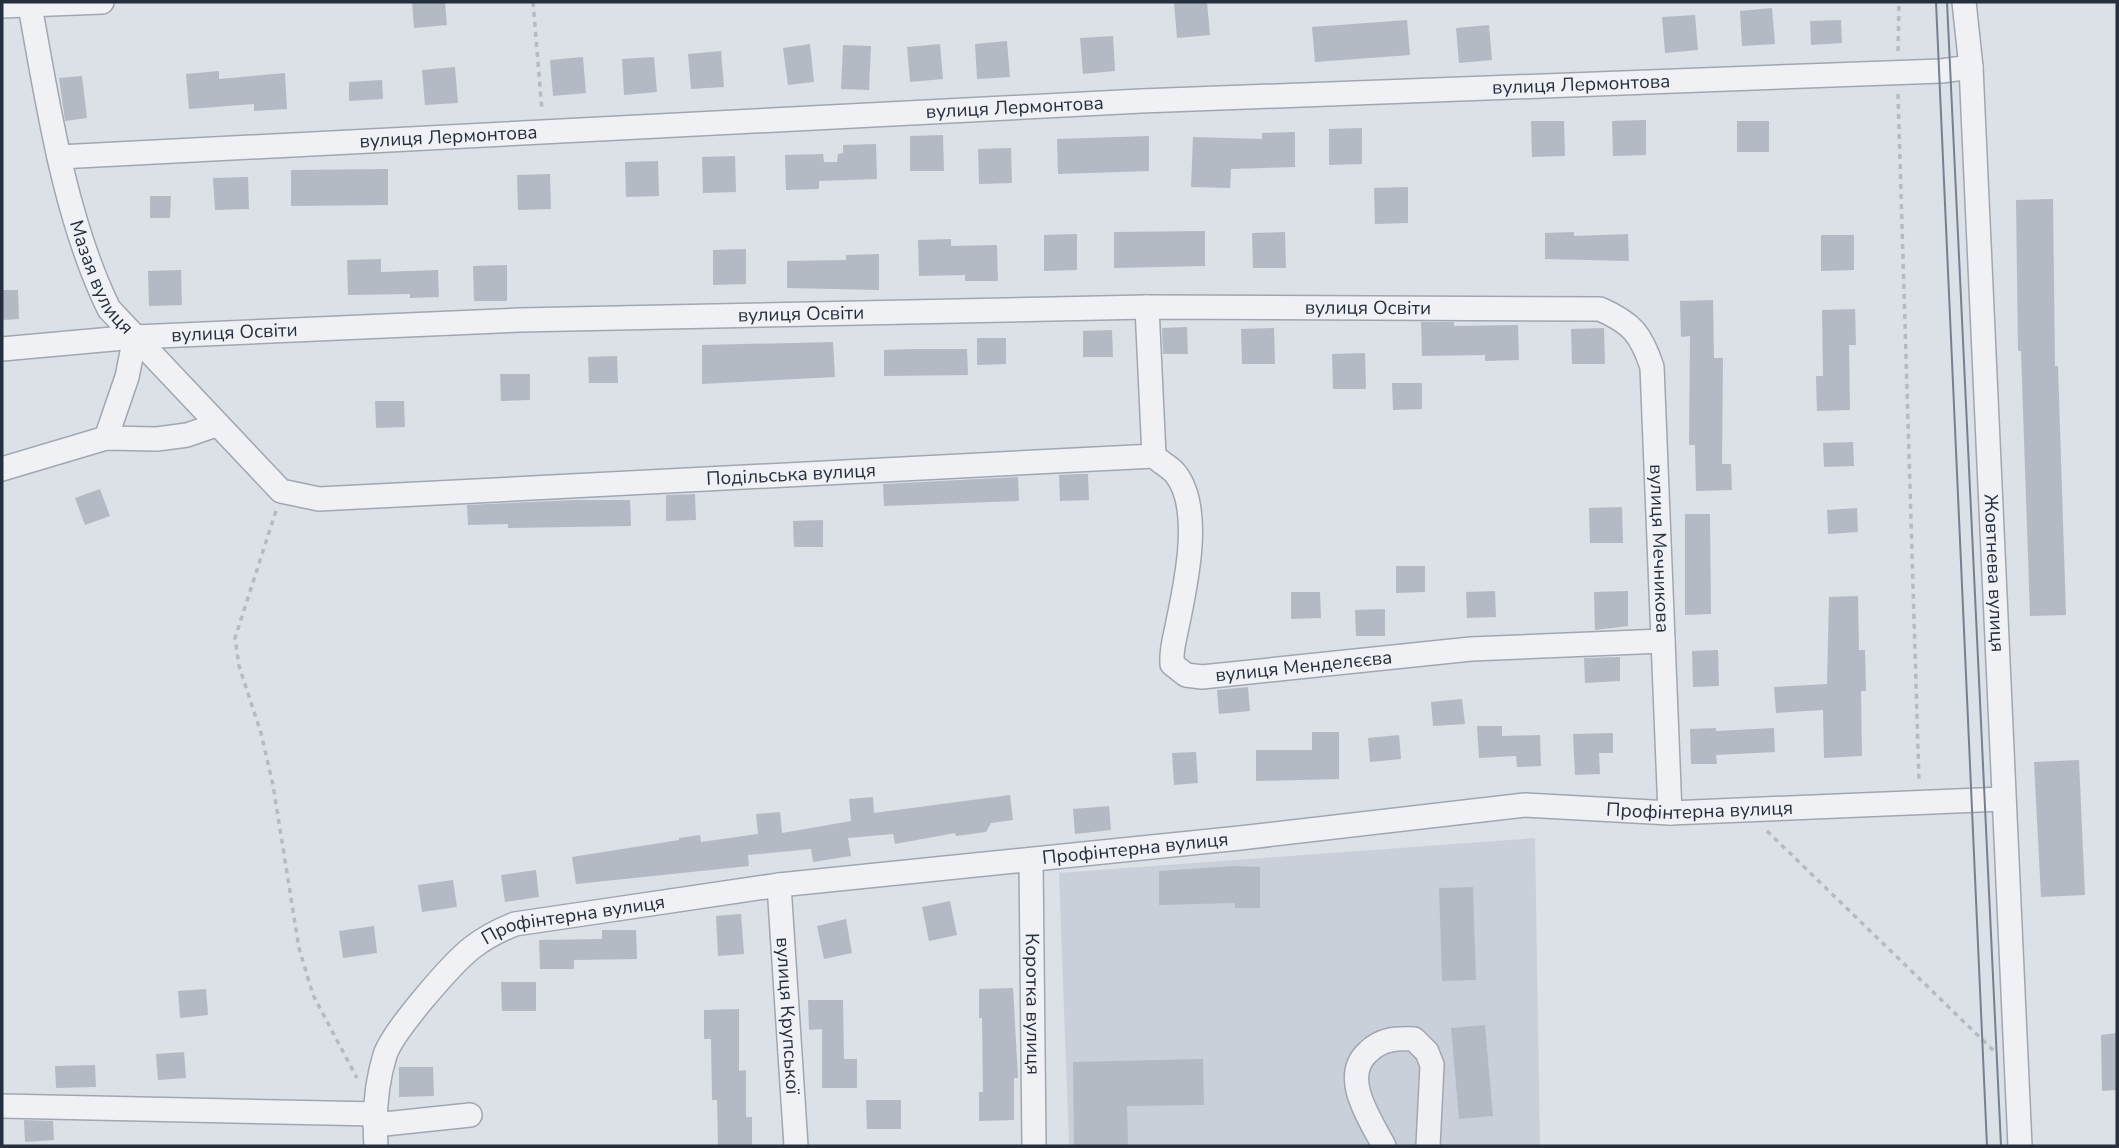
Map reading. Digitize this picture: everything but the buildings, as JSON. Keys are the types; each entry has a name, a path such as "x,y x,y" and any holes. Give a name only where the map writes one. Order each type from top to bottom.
{"street":[{"path":"2,6 102,2"},
{"name":"Жовтнева вулиця","path":"1964,2 1971,67 2020,1146"},
{"name":"Мазая вулиця","path":"30,6 60,157 95,280 108,309 281,491"},
{"name":"вулиця Лермонтова","path":"60,157 1141,101 1898,73 1971,67"},
{"path":"1147,307 1154,456"},
{"name":"вулиця Освіти","path":"2,349 135,337 519,320 1147,307 1600,309"},
{"name":"вулиця Мечникова","path":"1600,309 1626,320 1644,345 1652,368 1670,813"},
{"path":"106,438 127,377 135,337"},
{"path":"2,469 106,438 157,439 187,435 216,425"},
{"name":"Подільська вулиця","path":"281,491 333,498 1154,456"},
{"name":"вулиця Менделєєва","path":"1154,456 1175,472 1189,510 1190,538 1178,625 1171,646 1172,664 1186,675 1202,677 1471,649 1663,641"},
{"name":"Профінтерна вулиця","path":"375,1128 386,1053 398,1030 470,949 491,934 515,924 779,885 1525,805 1670,813 2003,799"},
{"name":"Коротка вулиця","path":"1031,860 1034,1146"},
{"name":"вулиця Крупської","path":"779,885 796,1146"},
{"path":"1384,1146 1355,1079 1358,1061 1375,1045 1395,1038 1414,1039 1427,1052 1432,1065 1428,1146"},
{"path":"2,1106 375,1128 470,1115"}],"path":[{"path":"533,2 544,131"},
{"path":"1899,2 1898,73 1920,802"},
{"path":"281,491 268,543 235,638 239,666 261,733 273,785 299,948 313,995 357,1079"},
{"path":"1743,810 1805,865 2016,1073"}],"shaded area":[{"path":"1535,838 1540,1146 1069,1146 1059,873"}],"tram line":[{"path":"1936,2 1987,1146"},
{"path":"1947,2 2001,1146"}]}
